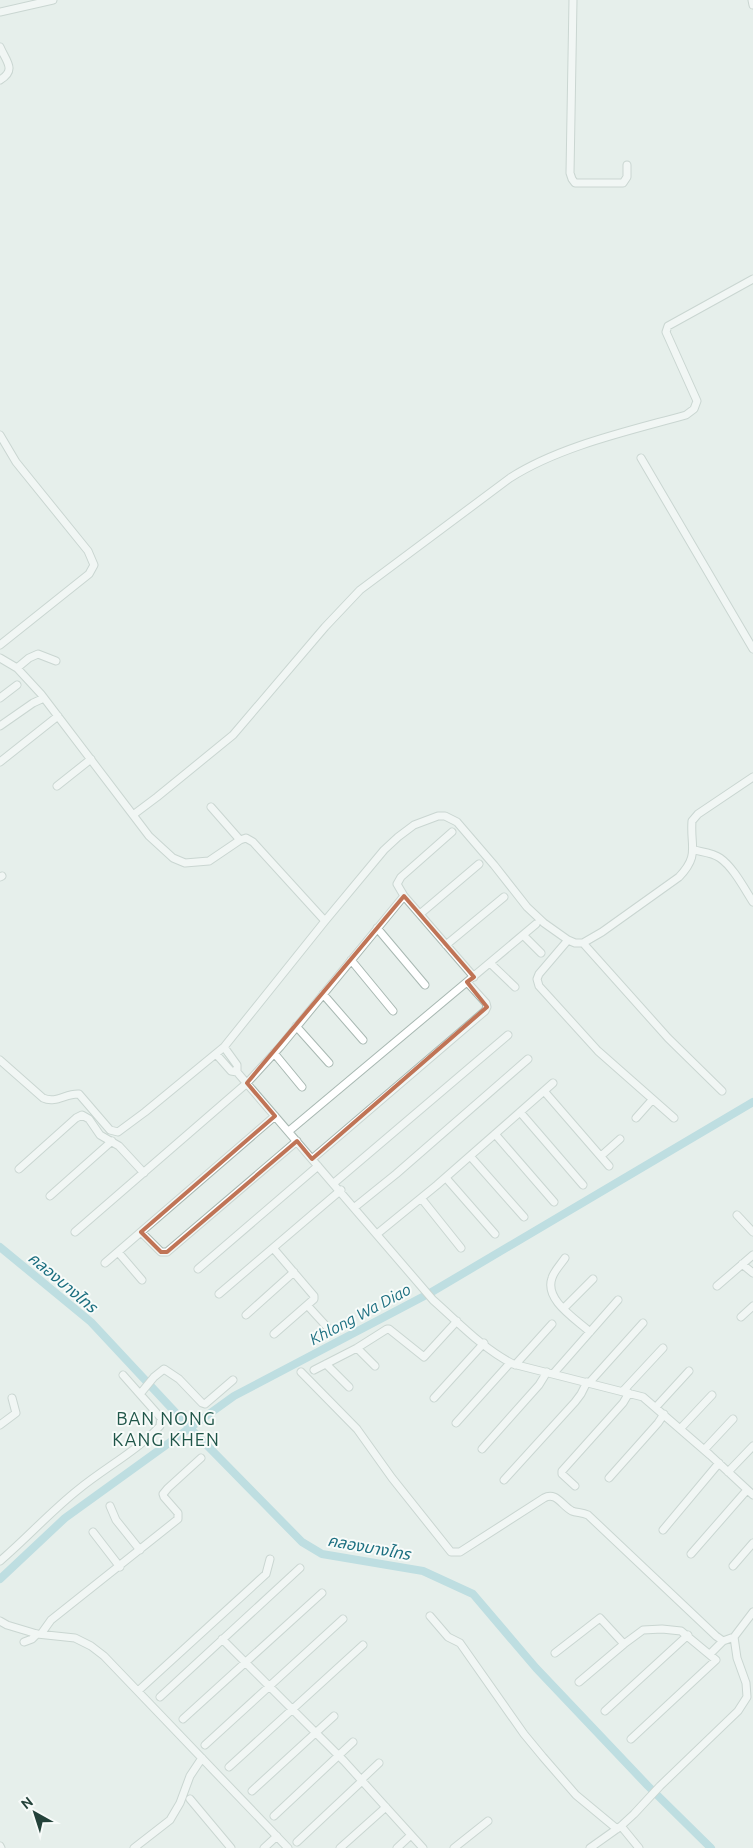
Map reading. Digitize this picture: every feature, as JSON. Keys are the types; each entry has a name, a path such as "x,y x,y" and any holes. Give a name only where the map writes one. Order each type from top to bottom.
{"street":[{"path":"0,12 53,0"},
{"path":"573,0 570,173 575,183 622,183 628,177 627,165"},
{"path":"752,0 753,4"},
{"path":"0,47 10,71 8,75 0,80"},
{"path":"132,815 233,735 325,626 360,590 510,478 526,468 604,438 686,416 694,409 696,401 666,332 668,326 753,279"},
{"path":"0,435 16,462 88,551 94,565 89,574 0,645"},
{"path":"642,458 753,649"},
{"path":"17,668 29,658 38,654 56,660"},
{"path":"0,658 17,668 44,698 132,815 149,836 173,858 185,863 209,861 246,838 253,842 325,921"},
{"path":"0,698 17,685"},
{"path":"0,726 33,703 44,698"},
{"path":"0,762 58,716"},
{"path":"57,786 91,759"},
{"path":"0,1060 43,1098 49,1101 79,1094 114,1132 118,1132 224,1047 384,850 414,826 438,816 445,816 457,822 527,907 544,923 568,940 575,943 583,943 602,932 679,877 689,867 694,850 691,830 692,821 698,814 753,777"},
{"path":"212,807 240,840"},
{"path":"452,832 398,880 397,884 404,896 474,977"},
{"path":"694,850 720,858 736,875 753,902"},
{"path":"420,914 479,864"},
{"path":"75,1232 247,1083 274,1054 404,896"},
{"path":"446,945 504,896"},
{"path":"289,1131 536,924"},
{"path":"377,928 424,984"},
{"path":"523,935 541,953"},
{"path":"568,940 539,974 537,979 540,986 598,1051 674,1118"},
{"path":"583,943 668,1038 722,1091"},
{"path":"351,960 393,1011"},
{"path":"490,963 515,987"},
{"path":"312,1159 487,1008 486,1003 467,982"},
{"path":"323,994 363,1040"},
{"path":"296,1026 329,1063"},
{"path":"334,1183 508,1035"},
{"path":"224,1047 237,1065 237,1072"},
{"path":"216,1054 231,1071 237,1072 247,1083 341,1190 433,1300 457,1321 512,1364 643,1397 751,1494 691,1554"},
{"path":"274,1054 302,1087"},
{"path":"355,1207 396,1174 528,1059"},
{"path":"377,1234 446,1178 553,1083"},
{"path":"544,1091 609,1166"},
{"path":"636,1118 652,1100"},
{"path":"520,1112 583,1185"},
{"path":"19,1170 82,1115 89,1119 100,1135 119,1146 144,1173"},
{"path":"105,1263 275,1116"},
{"path":"495,1134 554,1202"},
{"path":"600,1156 620,1139"},
{"path":"50,1196 112,1141"},
{"path":"141,1232 161,1252 167,1252 297,1141"},
{"path":"470,1156 524,1217"},
{"path":"198,1269 318,1166"},
{"path":"446,1178 495,1234"},
{"path":"219,1294 341,1190"},
{"path":"420,1198 461,1248"},
{"path":"737,1215 753,1232"},
{"path":"273,1248 314,1296 314,1299 274,1334"},
{"path":"118,1252 142,1280"},
{"path":"717,1286 753,1254"},
{"path":"565,1258 554,1272 550,1285 556,1301 590,1332"},
{"path":"742,1264 753,1273"},
{"path":"246,1315 294,1272"},
{"path":"564,1308 593,1279"},
{"path":"482,1449 618,1300"},
{"path":"307,1305 328,1328"},
{"path":"741,1316 753,1306"},
{"path":"314,1370 389,1329 424,1358 457,1321"},
{"path":"504,1480 643,1323"},
{"path":"456,1424 552,1324"},
{"path":"434,1398 484,1343"},
{"path":"357,1348 375,1366"},
{"path":"575,1486 562,1474 564,1468 623,1403 626,1392 663,1348"},
{"path":"326,1364 349,1386"},
{"path":"142,1392 154,1377 161,1371 167,1370 179,1378 205,1404 233,1380"},
{"path":"656,1407 689,1371"},
{"path":"301,1372 357,1429 392,1478 452,1552 460,1552 547,1496 553,1496 573,1511 588,1515 676,1599 723,1640"},
{"path":"0,1561 68,1498 100,1472 138,1446 160,1426 161,1418 142,1392 123,1375"},
{"path":"680,1429 712,1395"},
{"path":"0,1425 16,1413 12,1398"},
{"path":"609,1478 664,1414"},
{"path":"704,1450 734,1419"},
{"path":"728,1472 753,1446"},
{"path":"24,1642 39,1634 51,1620 178,1520 178,1513 164,1497 164,1494 200,1458"},
{"path":"662,1530 719,1464"},
{"path":"110,1506 116,1520 140,1550"},
{"path":"93,1532 120,1566"},
{"path":"733,1566 753,1543"},
{"path":"138,1691 266,1574 270,1559"},
{"path":"160,1697 300,1568"},
{"path":"183,1719 322,1593"},
{"path":"710,1654 723,1640 734,1637 753,1612"},
{"path":"430,1616 448,1638 455,1639 464,1648 524,1734 576,1795 619,1827 640,1848"},
{"path":"555,1653 600,1618 624,1644"},
{"path":"205,1745 343,1619"},
{"path":"0,1621 7,1625 39,1634 75,1638 91,1646 104,1656 288,1848"},
{"path":"579,1682 643,1630 681,1630 716,1660 631,1739"},
{"path":"605,1711 688,1635"},
{"path":"590,1848 619,1827 738,1711 747,1696 746,1682 737,1658 734,1637"},
{"path":"222,1639 338,1755 423,1848"},
{"path":"229,1767 363,1645"},
{"path":"252,1791 334,1716"},
{"path":"274,1816 353,1742"},
{"path":"134,1848 170,1820 180,1803 190,1776 202,1758"},
{"path":"297,1842 379,1763"},
{"path":"190,1799 231,1848"},
{"path":"340,1848 386,1807"},
{"path":"454,1848 488,1821"},
{"path":"397,1848 411,1835"},
{"path":"264,1848 277,1836"}],"highlighted area":[{"path":"404,896 474,977 467,982 487,1007 312,1159 297,1141 167,1252 161,1252 141,1232 275,1116 247,1083"}],"waterway":[{"name":"Khlong Wa Diao","path":"0,1579 65,1518 234,1396 430,1293 753,1102"},
{"name":"คลองบางไทร","path":"0,1247 91,1322 189,1427 302,1542 322,1554 423,1571 473,1594 536,1668 648,1786 711,1848"}],"district":[{"name":"BAN NONG KANG KHEN","path":"166,1429"}]}
